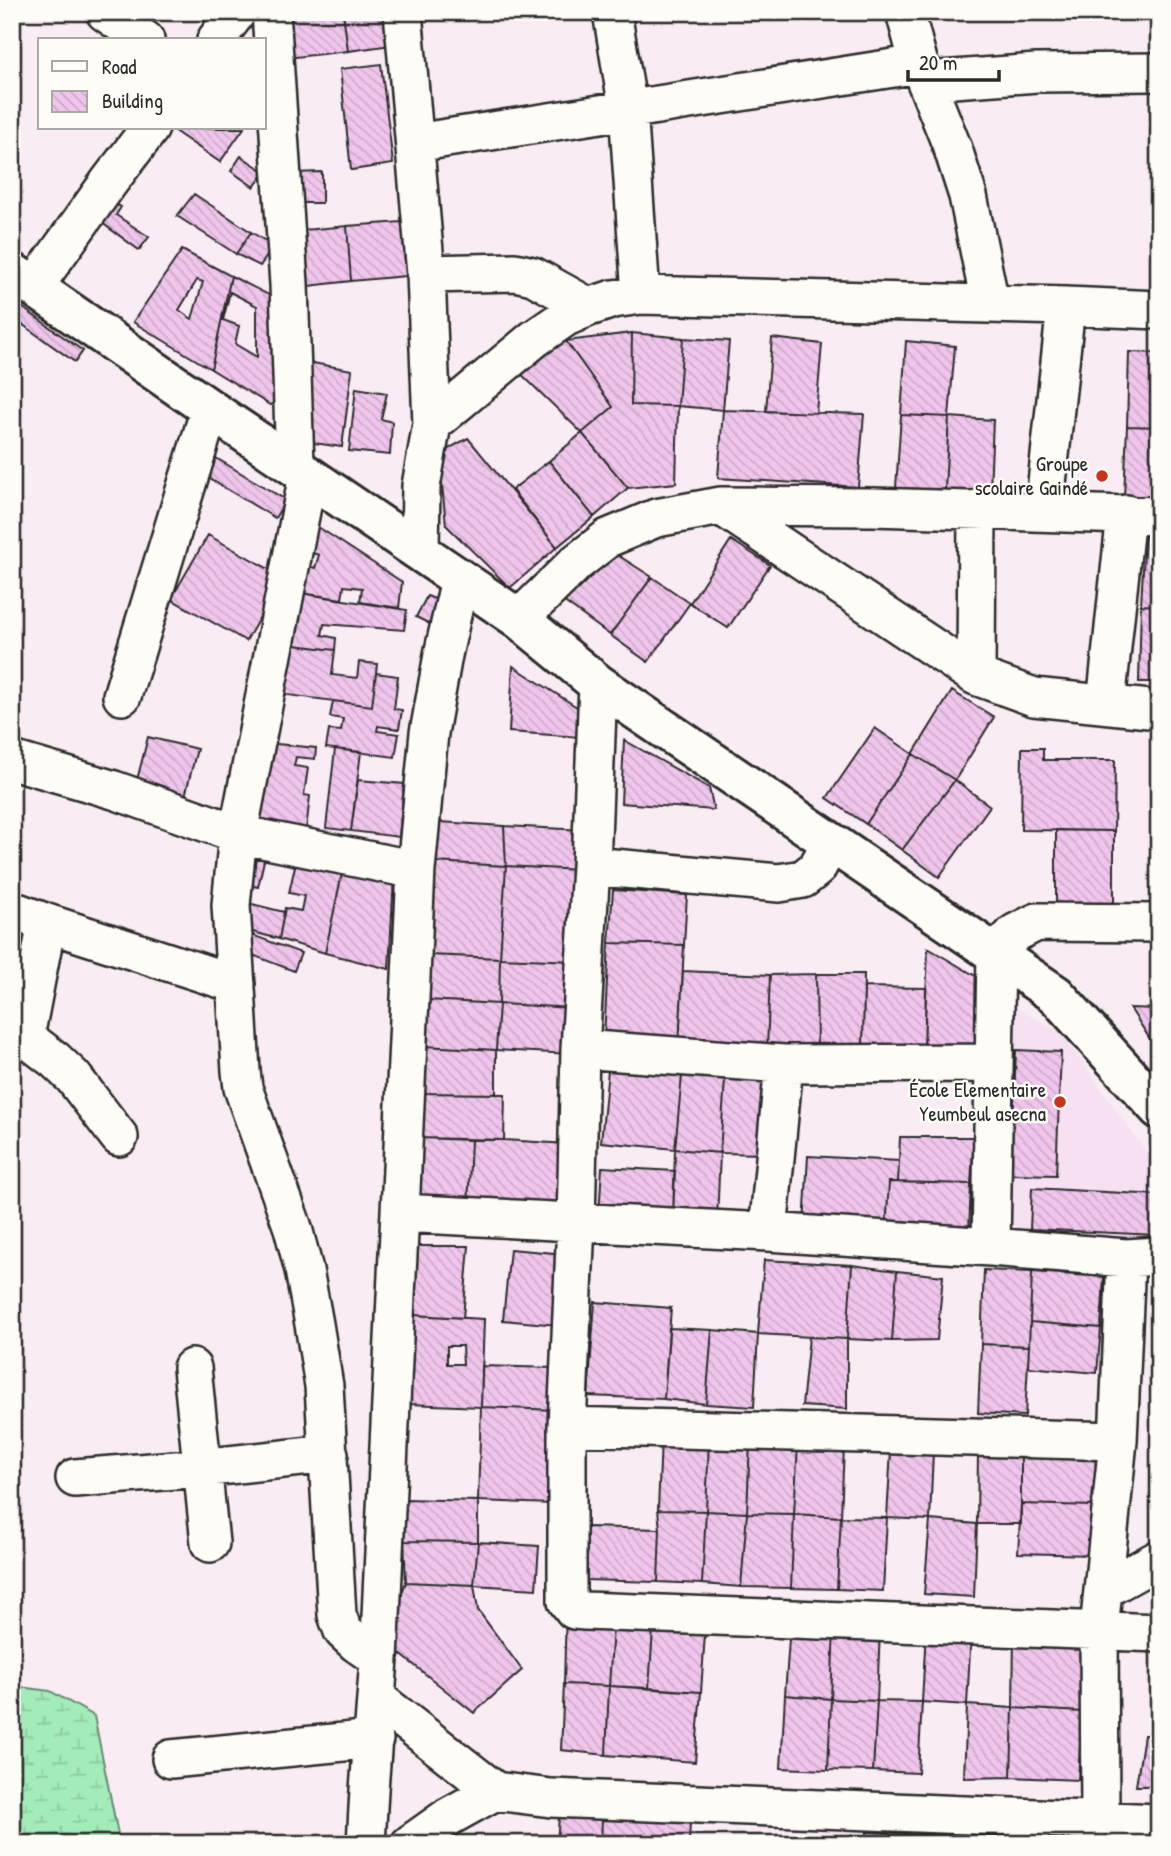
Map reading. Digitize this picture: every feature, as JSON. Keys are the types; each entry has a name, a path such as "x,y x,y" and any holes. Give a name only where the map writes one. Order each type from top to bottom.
{"main road":[{"path":"23,280 519,619 598,684 1056,995 1159,1109"}],"street":[{"path":"105,12 142,38"},
{"path":"218,38 237,12"},
{"path":"271,12 301,470 238,834 231,905 236,984 243,1088 293,1228 304,1270 324,1386 337,1615 343,1631 379,1659"},
{"path":"403,12 426,274 432,424 421,485 420,551"},
{"path":"612,12 628,109 641,295"},
{"path":"905,12 922,73 953,149 968,196 990,303"},
{"path":"415,143 628,109 922,73 1159,72"},
{"path":"23,280 109,182 148,130"},
{"path":"426,274 515,272 533,276 589,307"},
{"path":"432,424 534,339 566,317 613,299 641,295 990,303 1159,310"},
{"path":"1044,512 1066,306"},
{"path":"122,696 210,409"},
{"path":"721,506 975,676 1034,697 1159,710"},
{"path":"519,619 576,563 608,538 656,518 721,506 873,506 1142,515 1106,704"},
{"path":"975,676 977,509"},
{"path":"366,1844 379,1659 416,870 429,733 460,579"},
{"path":"598,684 580,1049 567,1426 567,1601 574,1610 1159,1633"},
{"path":"12,760 114,790 238,834 416,870"},
{"path":"591,866 779,883 803,878 817,868 831,842"},
{"path":"12,910 236,984"},
{"path":"991,1247 996,953 1015,933 1037,922 1159,923"},
{"path":"47,923 18,1036 55,1060 73,1077 119,1137"},
{"path":"580,1049 784,1064 994,1063"},
{"path":"768,1232 784,1064"},
{"path":"400,1213 768,1232 1142,1257 1118,1441 1099,1630 1100,1821"},
{"path":"192,1368 210,1544"},
{"path":"567,1426 1118,1441"},
{"path":"75,1478 329,1454"},
{"path":"1103,1590 1159,1559"},
{"path":"376,1698 495,1791 551,1798 966,1829 1100,1821 1151,1830"},
{"path":"171,1759 374,1739"},
{"path":"410,1844 448,1817 495,1791"}],"shaded area":[{"name":"École Elementaire Yeumbeul asecna","path":"1013,1006 1061,1033 1159,1170 1159,1240 1007,1234"}],"green space":[{"path":"12,1686 50,1691 94,1716 120,1844 12,1844"}],"building":[{"path":"284,12 343,12 348,51 287,58"},
{"path":"343,12 389,12 392,45 348,51"},
{"path":"381,64 393,164 351,170 340,69"},
{"path":"173,130 243,130 220,162"},
{"path":"241,156 265,172 254,187 231,171"},
{"path":"322,172 322,203 292,203 292,173"},
{"path":"194,194 251,232 236,254 177,216"},
{"path":"107,200 121,207 116,215 149,237 139,250 94,217"},
{"path":"402,222 406,276 351,281 347,226"},
{"path":"347,226 351,281 300,287 294,231"},
{"path":"251,232 274,246 260,266 236,254"},
{"path":"182,250 231,276 211,369 133,322","holes":["197,280 203,282 192,319 179,310"]},
{"path":"231,276 281,301 282,398 270,405 211,369","holes":["230,292 257,306 257,357 235,344 239,326 223,320"]},
{"path":"12,300 83,351 75,362 12,317"},
{"path":"632,333 631,405 678,406 676,483 628,488 582,433 613,407 566,341"},
{"path":"632,333 683,338 678,406 631,405"},
{"path":"683,338 729,341 723,410 678,406"},
{"path":"772,338 822,344 816,413 766,411"},
{"path":"566,341 613,407 582,433 515,368"},
{"path":"906,341 955,346 949,417 901,415"},
{"path":"1129,352 1159,353 1159,427 1127,426"},
{"path":"307,362 352,370 342,447 307,442"},
{"path":"356,388 387,393 381,419 392,422 390,455 349,451"},
{"path":"723,410 864,414 858,487 718,478"},
{"path":"901,415 949,417 945,490 896,488"},
{"path":"949,417 993,420 990,491 945,490"},
{"path":"1127,426 1159,427 1159,499 1124,499"},
{"path":"582,433 628,488 594,517 549,461"},
{"path":"468,438 557,547 510,588 446,525 439,454"},
{"path":"216,458 286,500 275,518 205,476"},
{"path":"549,461 594,517 557,547 512,490"},
{"path":"315,525 402,582 399,608 360,602 362,588 344,586 342,599 294,592 300,563 315,568 319,555 305,551"},
{"path":"208,535 283,577 246,641 171,599"},
{"path":"1145,535 1159,536 1159,606 1141,605"},
{"path":"731,540 770,565 728,628 690,603"},
{"path":"616,554 652,577 610,635 559,598"},
{"path":"652,577 690,603 648,662 610,635"},
{"path":"294,592 407,610 404,630 324,624 322,635 336,638 335,650 286,644"},
{"path":"427,596 451,605 442,630 416,617"},
{"path":"1141,605 1159,606 1159,682 1139,682"},
{"path":"286,644 335,650 332,675 357,678 359,662 377,664 372,706 280,694"},
{"path":"513,666 583,711 580,737 509,732"},
{"path":"376,673 398,676 394,709 402,710 399,729 378,726 377,731 399,734 395,757 326,748 329,730 341,731 343,719 330,717 333,701 372,706"},
{"path":"952,691 994,717 955,780 913,754"},
{"path":"875,728 913,754 866,824 827,798"},
{"path":"148,737 197,749 184,800 135,788"},
{"path":"624,740 709,788 714,810 621,803"},
{"path":"267,743 316,748 315,759 296,757 294,766 308,768 304,795 310,796 306,830 253,825"},
{"path":"1022,748 1043,748 1043,760 1115,760 1114,831 1021,830"},
{"path":"335,749 361,752 351,831 326,828"},
{"path":"913,754 955,780 902,850 866,824"},
{"path":"358,780 404,784 399,837 351,831"},
{"path":"955,780 990,806 939,877 902,850"},
{"path":"439,822 504,826 506,866 434,862"},
{"path":"504,826 584,830 579,870 506,866"},
{"path":"1056,830 1114,831 1114,908 1056,908"},
{"path":"251,844 267,847 258,887 243,884"},
{"path":"297,857 343,869 325,953 279,939 285,908 301,911 304,896 289,893"},
{"path":"434,862 506,866 500,958 428,955"},
{"path":"506,866 579,870 575,961 500,958"},
{"path":"343,869 394,877 389,969 325,953"},
{"path":"613,890 687,895 684,945 609,943"},
{"path":"240,901 284,912 279,939 238,928"},
{"path":"244,932 301,953 294,971 237,949"},
{"path":"609,943 684,945 679,1046 604,1038"},
{"path":"928,948 979,978 975,1051 924,1048"},
{"path":"428,955 500,958 499,1004 427,1000"},
{"path":"500,958 575,961 573,1008 499,1004"},
{"path":"683,971 770,975 767,1049 679,1046"},
{"path":"816,974 817,1051 767,1049 770,975"},
{"path":"816,974 864,974 863,1048 817,1051"},
{"path":"864,987 926,988 924,1048 863,1048"},
{"path":"427,1000 499,1004 496,1050 424,1046"},
{"path":"499,1004 573,1008 571,1054 496,1050"},
{"path":"1130,1008 1159,1009 1159,1053"},
{"path":"424,1046 496,1050 496,1094 420,1093"},
{"path":"1016,1050 1061,1052 1056,1175 1011,1174"},
{"path":"608,1070 682,1076 675,1149 601,1142"},
{"path":"682,1076 725,1079 720,1153 675,1149"},
{"path":"725,1079 770,1082 766,1154 720,1153"},
{"path":"420,1093 505,1094 504,1140 420,1138"},
{"path":"900,1137 974,1137 971,1184 898,1182"},
{"path":"420,1138 471,1140 468,1208 417,1206"},
{"path":"471,1140 568,1144 565,1215 468,1208"},
{"path":"675,1149 720,1153 717,1220 673,1218"},
{"path":"808,1156 899,1161 898,1182 889,1182 886,1230 804,1226"},
{"path":"602,1167 675,1171 673,1218 599,1216"},
{"path":"889,1182 971,1184 969,1232 886,1230"},
{"path":"1032,1188 1159,1195 1157,1235 1030,1229"},
{"path":"412,1246 469,1246 463,1318 413,1315"},
{"path":"510,1249 565,1254 558,1325 503,1320"},
{"path":"764,1260 852,1265 847,1339 758,1334"},
{"path":"852,1265 897,1271 892,1341 847,1339"},
{"path":"984,1270 1032,1272 1029,1346 981,1344"},
{"path":"897,1271 943,1276 937,1340 892,1341"},
{"path":"1032,1272 1104,1277 1101,1328 1030,1322"},
{"path":"595,1302 671,1308 664,1399 588,1396"},
{"path":"413,1315 484,1319 481,1407 409,1404","holes":["447,1346 462,1346 463,1364 447,1364"]},
{"path":"1030,1322 1101,1328 1097,1373 1028,1367"},
{"path":"669,1328 712,1330 706,1404 664,1399"},
{"path":"712,1330 758,1334 754,1407 706,1404"},
{"path":"809,1337 847,1339 847,1409 802,1406"},
{"path":"981,1344 1029,1346 1025,1416 978,1413"},
{"path":"482,1366 556,1368 556,1410 481,1407"},
{"path":"481,1407 556,1410 552,1504 478,1501"},
{"path":"661,1439 709,1440 706,1511 658,1510"},
{"path":"709,1440 750,1441 747,1513 706,1511"},
{"path":"750,1441 798,1444 794,1514 747,1513"},
{"path":"798,1444 844,1447 841,1517 794,1514"},
{"path":"891,1450 933,1451 930,1520 887,1518"},
{"path":"978,1453 1021,1453 1021,1524 977,1524"},
{"path":"1021,1453 1096,1456 1094,1506 1021,1504"},
{"path":"405,1499 478,1501 478,1542 404,1541"},
{"path":"1021,1504 1094,1506 1092,1555 1018,1553"},
{"path":"658,1510 706,1511 702,1584 658,1582"},
{"path":"706,1511 747,1513 741,1587 702,1584"},
{"path":"747,1513 794,1514 791,1588 741,1587"},
{"path":"794,1514 841,1517 837,1589 791,1588"},
{"path":"841,1517 887,1518 883,1591 837,1589"},
{"path":"930,1520 977,1524 974,1597 924,1594"},
{"path":"587,1527 660,1529 658,1582 585,1580"},
{"path":"404,1541 478,1542 474,1585 406,1582"},
{"path":"478,1542 539,1546 536,1589 474,1585"},
{"path":"406,1582 474,1585 478,1610 522,1670 474,1713 384,1641"},
{"path":"566,1610 614,1613 609,1686 564,1684"},
{"path":"614,1613 654,1615 649,1688 609,1686"},
{"path":"654,1615 706,1619 701,1692 649,1688"},
{"path":"790,1625 834,1628 831,1699 785,1695"},
{"path":"834,1628 880,1629 877,1701 831,1699"},
{"path":"926,1631 971,1633 967,1705 922,1702"},
{"path":"1014,1635 1084,1636 1082,1712 1013,1708"},
{"path":"564,1684 609,1686 606,1755 561,1750"},
{"path":"609,1686 701,1692 695,1762 606,1755"},
{"path":"785,1695 831,1699 828,1770 781,1768"},
{"path":"831,1699 877,1701 873,1771 828,1770"},
{"path":"877,1701 922,1702 918,1773 873,1771"},
{"path":"967,1705 1013,1708 1011,1777 964,1778"},
{"path":"1013,1708 1082,1712 1078,1780 1011,1777"},
{"path":"1144,1735 1159,1735 1159,1786 1136,1786"},
{"path":"559,1816 602,1818 601,1844 557,1844"},
{"path":"602,1818 690,1822 689,1844 601,1844"},
{"path":"867,1832 945,1836 945,1844 866,1844"},
{"path":"977,1836 1050,1839 1049,1844 977,1844"},
{"path":"1050,1839 1125,1840 1125,1844 1049,1844"}],"place":[{"name":"Groupe scolaire Gaindé","path":"1102,476"},
{"name":"École Elementaire Yeumbeul asecna","path":"1060,1102"}]}
